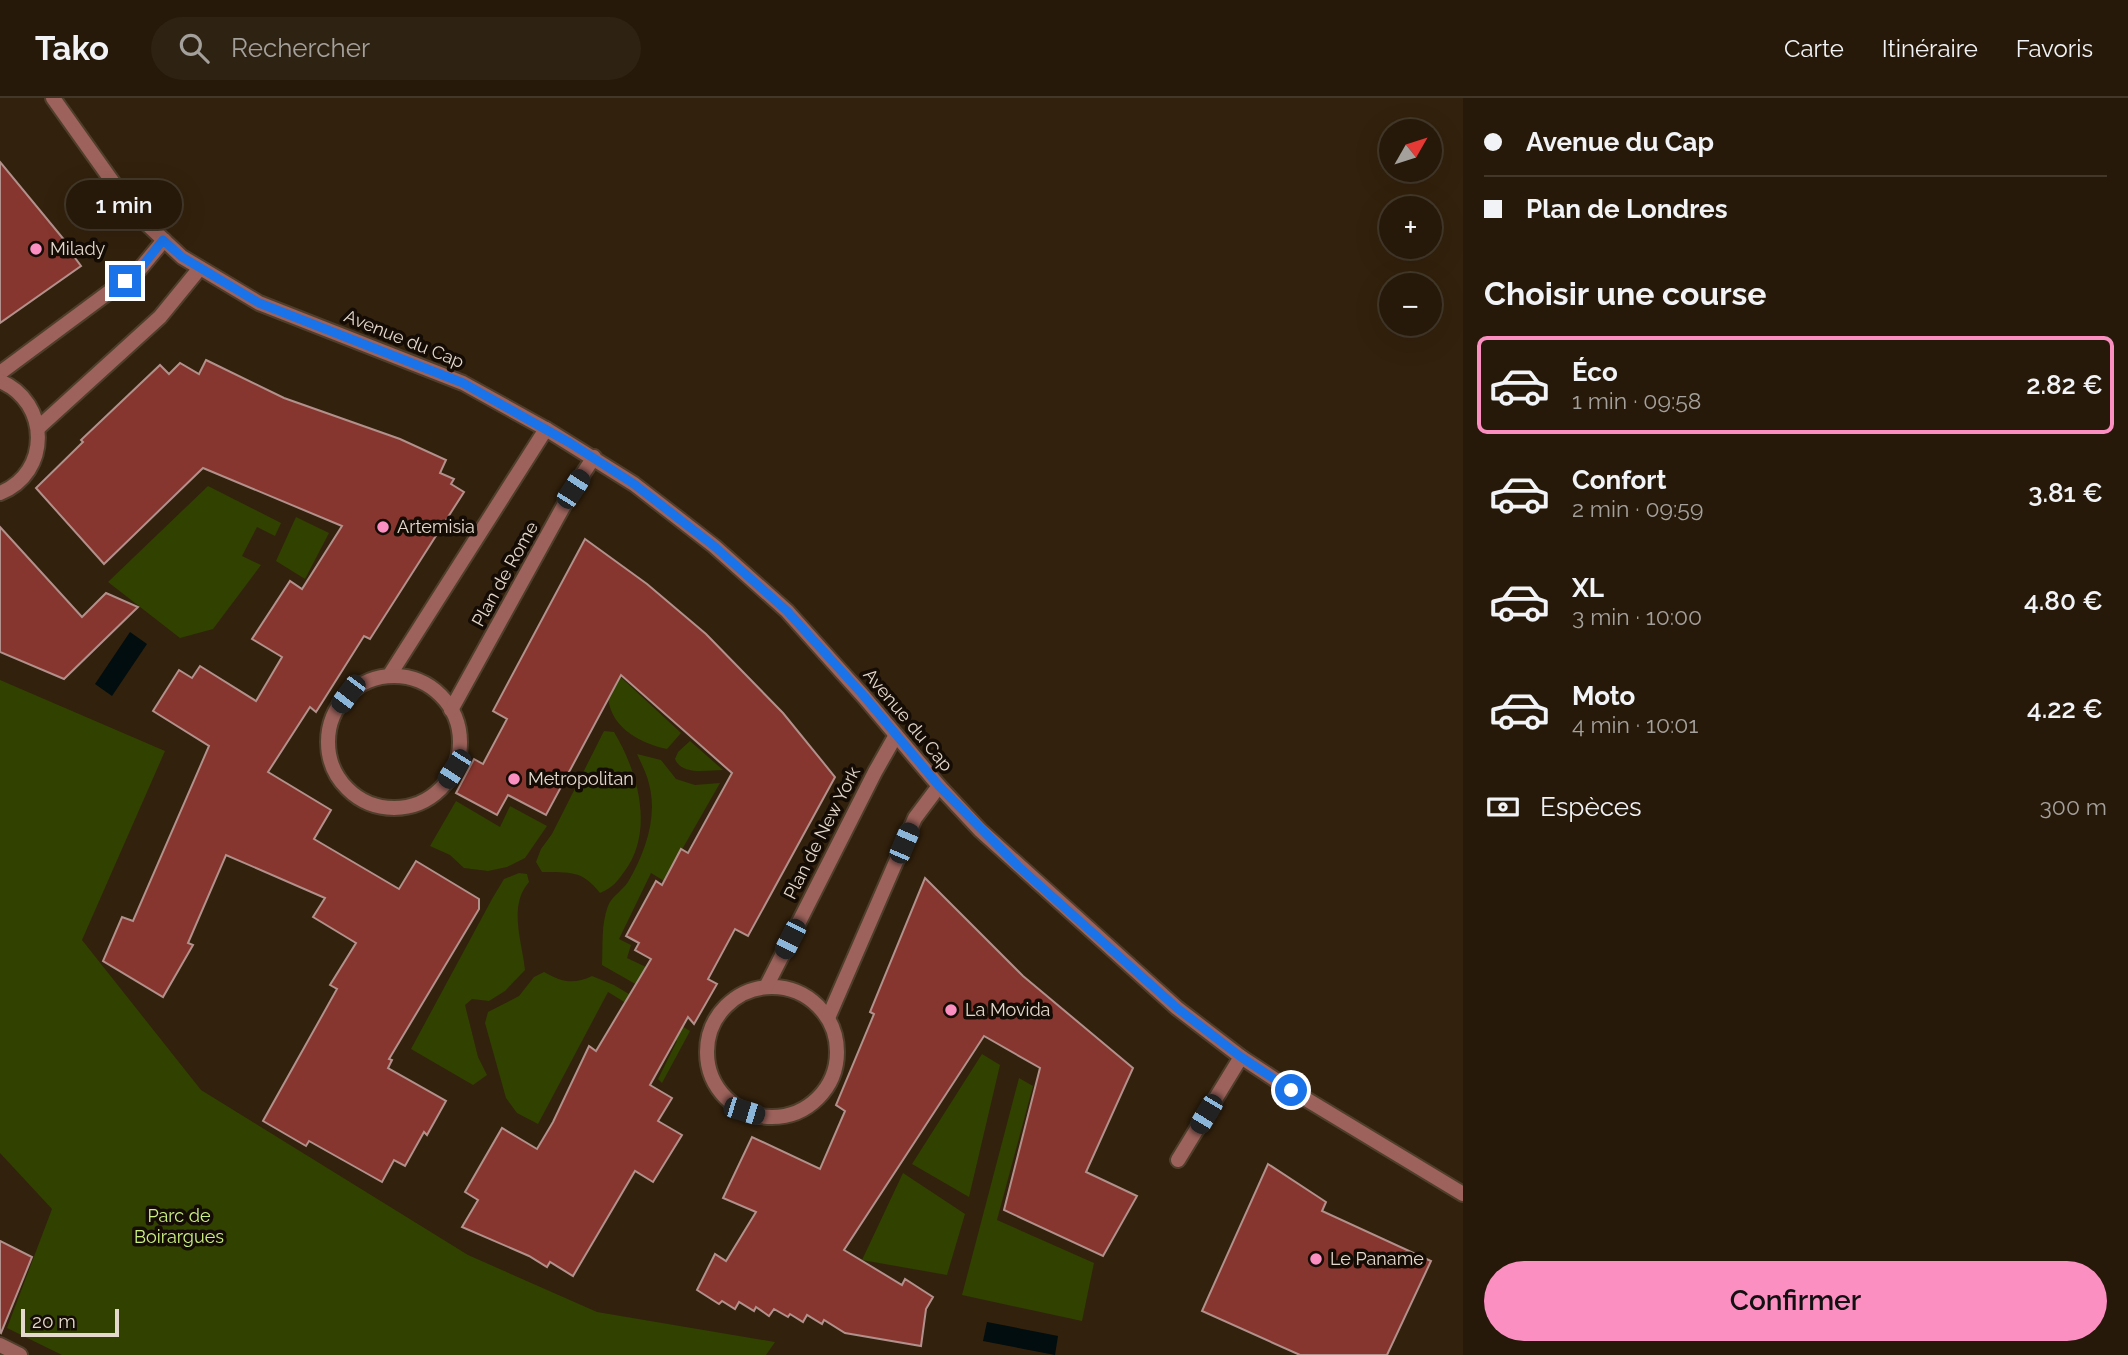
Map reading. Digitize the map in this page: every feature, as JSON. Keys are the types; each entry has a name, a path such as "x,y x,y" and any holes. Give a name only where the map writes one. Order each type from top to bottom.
{"street":[{"name":"Avenue du Cap","path":"53,98 134,212 182,257 259,303 463,383 594,457 634,484 714,546 787,611 939,786 1009,857 1141,978 1241,1057 1334,1118 1463,1194"},
{"path":"0,373 140,269 163,240"},
{"path":"38,428 160,317 200,268"},
{"path":"0,382 24,397 38,428 38,446 33,463 24,478 0,493"},
{"path":"389,676 546,429"},
{"name":"Plan de Rome","path":"451,710 573,489 594,457"},
{"path":"389,676 418,680 430,687 451,710 458,729 460,749 454,769 443,786 428,799 410,807 378,807 361,800 347,789 334,772 328,753 328,732 335,711 348,694 368,681 389,676"},
{"name":"Plan de New York","path":"766,987 896,735"},
{"path":"828,1018 915,818 939,786"},
{"path":"766,987 801,993 821,1008 835,1035 835,1072 827,1089 799,1112 780,1117 762,1117 744,1111 724,1096 710,1073 707,1055 709,1036 724,1008 751,990 766,987"},
{"path":"1178,1160 1241,1057"},
{"path":"0,1345 20,1355"}],"green space":[{"path":"208,486 281,523 275,536 257,527 242,556 261,565 213,629 180,638 108,582"},
{"path":"296,517 329,533 305,579 276,561"},
{"path":"613,670 681,733 667,749 635,737 619,723 609,704 608,689"},
{"name":"Parc de Boirargues","path":"0,680 165,751 82,940 201,1090 468,1255 597,1312 775,1342 766,1355 62,1355 7,1328 52,1209 0,1153"},
{"path":"604,731 614,732 623,748 636,783 641,820 633,856 616,882 600,893 581,876 542,872 536,862"},
{"path":"690,741 723,770 696,771 678,764 675,759 678,752"},
{"path":"637,754 661,760 676,779 695,785 720,783 664,881 651,873 619,939 631,945 627,958 646,967 653,994 602,965 603,928 608,906 634,871 651,822 649,784"},
{"path":"456,801 500,827 510,806 547,826 525,858 507,867 488,871 464,868 450,855 430,846"},
{"path":"519,873 527,874 529,882 519,902 518,913 525,970 505,991 489,1001 472,999 465,1005 478,1057 487,1075 473,1085 411,1049 504,879"},
{"path":"544,972 568,981 579,981 592,976 614,985 690,1031 662,1083 658,1079 677,1041 650,1025 652,1019 608,992 538,1124 517,1113 506,1098 485,1023 488,1012 519,996 534,977"},
{"path":"982,1054 1000,1065 969,1197 912,1164"},
{"path":"1019,1078 1033,1086 997,1220 1094,1263 1082,1321 962,1295"},
{"path":"903,1173 965,1214 947,1275 862,1260"}],"shaded area":[{"path":"130,632 147,644 112,696 95,684"},
{"path":"987,1322 1058,1336 1055,1355 983,1341"}],"building":[{"name":"Milady","path":"0,162 75,253 73,255 81,266 0,323"},
{"path":"206,360 284,398 400,439 446,460 440,473 454,479 451,484 464,492 370,639 364,636 316,712 310,707 268,772 331,810 314,839 399,889 416,861 479,899 479,909 389,1059 392,1060 388,1068 446,1101 405,1166 394,1160 382,1182 309,1141 306,1146 263,1121 337,989 330,985 356,943 313,917 325,898 226,855 188,943 193,945 163,997 103,961 122,917 133,921 209,746 153,711 179,670 192,678 200,666 256,701 282,657 252,639 290,581 302,589 342,526 203,468 104,564 36,488 83,442 81,440 160,365 169,374 180,363 199,374"},
{"path":"0,527 82,617 106,593 138,607 64,679 0,652"},
{"path":"585,539 647,584 706,634 783,713 835,777 748,936 735,929 708,979 717,984 694,1024 688,1017 650,1085 672,1098 658,1121 682,1135 653,1182 635,1171 573,1276 550,1262 547,1267 529,1256 462,1227 478,1200 465,1192 502,1128 537,1149 553,1122 589,1046 596,1051 651,959 635,950 639,943 626,936 656,881 662,885 681,849 688,853 732,773 621,675 546,815 508,795 497,815 456,793 474,759 483,764 507,719 493,711"},
{"path":"925,878 1023,976 1133,1068 1086,1172 1137,1196 1103,1256 1004,1210 1040,1068 984,1036 844,1250 902,1285 905,1279 933,1297 926,1309 921,1346 845,1333 824,1320 822,1324 807,1315 803,1322 774,1309 769,1316 756,1307 754,1311 739,1302 735,1309 722,1301 719,1304 697,1290 715,1254 726,1261 756,1212 723,1198 752,1137 820,1169 845,1111 836,1105 874,1014 870,1012"},
{"name":"Le Paname","path":"1268,1164 1326,1202 1322,1211 1431,1261 1387,1355 1300,1355 1202,1311"},
{"path":"0,1241 32,1257 1,1333 0,1332"}],"place":[{"name":"Milady","path":"36,249"},
{"name":"Artemisia","path":"383,527"},
{"name":"Metropolitan","path":"514,779"},
{"name":"La Movida","path":"951,1010"},
{"name":"Le Paname","path":"1316,1259"}],"route":[{"path":"125,281 155,253 163,240 182,257 259,303 463,383 594,457 634,484 714,546 787,611 864,696 939,786 1018,866 1177,1008 1241,1057 1291,1090"}]}
